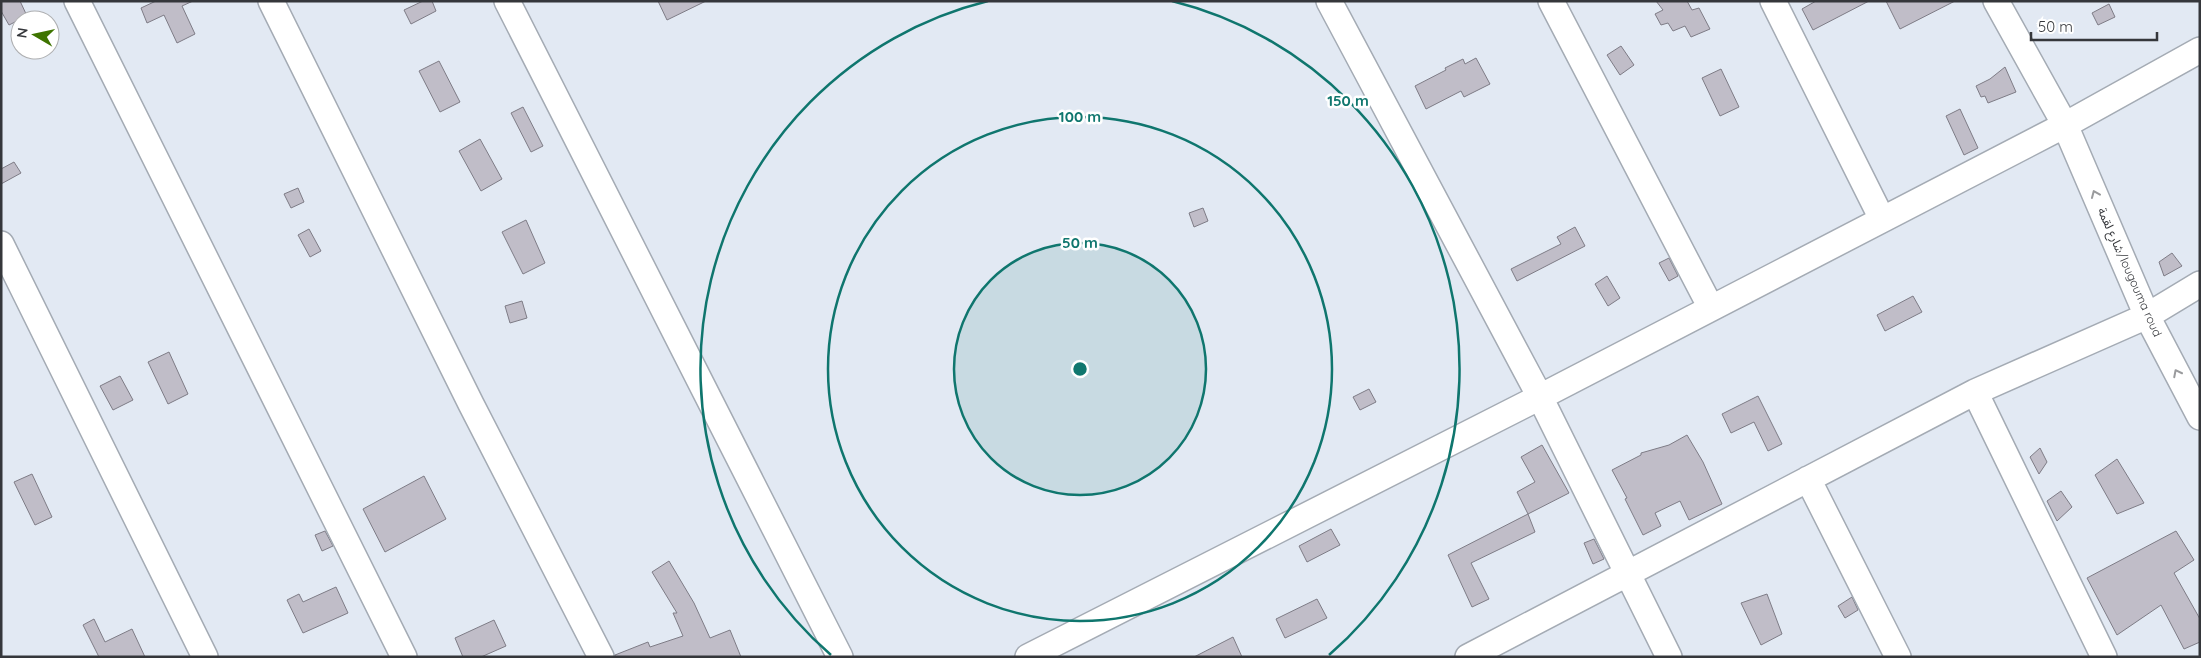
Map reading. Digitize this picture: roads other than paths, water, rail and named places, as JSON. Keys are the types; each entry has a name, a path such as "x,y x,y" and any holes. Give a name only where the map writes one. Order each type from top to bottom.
{"street":[{"path":"77,1 404,657"},
{"path":"271,1 471,404 601,657"},
{"path":"507,1 840,657"},
{"path":"1329,1 1540,397 1669,657"},
{"path":"1551,1 1711,308"},
{"path":"1773,1 1882,219"},
{"name":"شارع لقمة/lougouma roud","path":"1996,1 2065,125 2147,316 2200,417"},
{"path":"1028,657 1540,397 2065,125 2200,50"},
{"path":"1,244 205,657"},
{"path":"1468,657 1975,392 2147,316 2200,284"},
{"path":"1975,392 2104,657"},
{"path":"1808,479 1898,657"}]}
